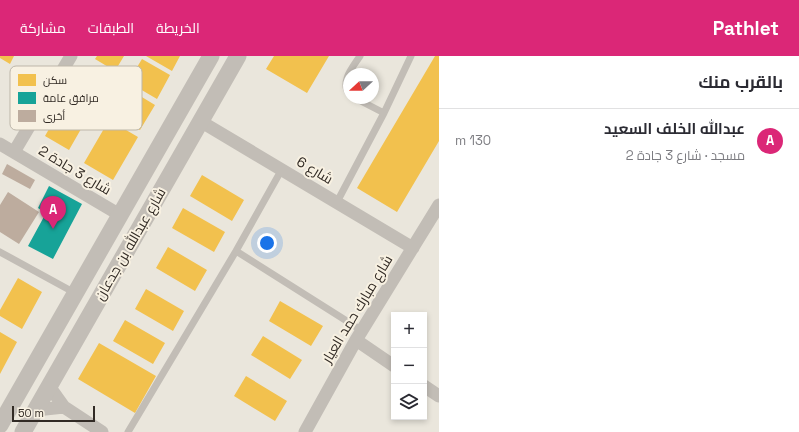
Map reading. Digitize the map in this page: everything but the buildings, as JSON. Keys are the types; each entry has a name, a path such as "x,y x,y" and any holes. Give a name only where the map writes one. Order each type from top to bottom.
{"street":[{"name":"شارع 3 جادة 2","path":"65,66 71,56"},
{"name":"شارع عبدالله بن جدعان","path":"0,425 211,56"},
{"name":"شارع عبدالله بن جدعان","path":"24,432 233,60"},
{"name":"شارع 6","path":"200,121 413,248"},
{"name":"شارع 3 جادة 2","path":"14,152 27,130"},
{"name":"شارع 3 جادة 2","path":"0,144 120,215"},
{"name":"شارع مبارك حمد العيار","path":"305,432 358,335 439,205"},
{"path":"358,335 391,363"},
{"path":"50,386 64,407 102,432"},
{"path":"427,388 439,396"},
{"path":"36,410 64,407"}],"lane":[{"path":"353,68 360,56"},
{"path":"337,202 384,113 411,56"},
{"path":"367,104 384,113"},
{"path":"128,432 236,251 282,169"},
{"path":"236,251 358,335"},
{"path":"0,252 75,293"}],"place":[{"name":"عبدالله الخلف السعيد","path":"53,229"}]}
